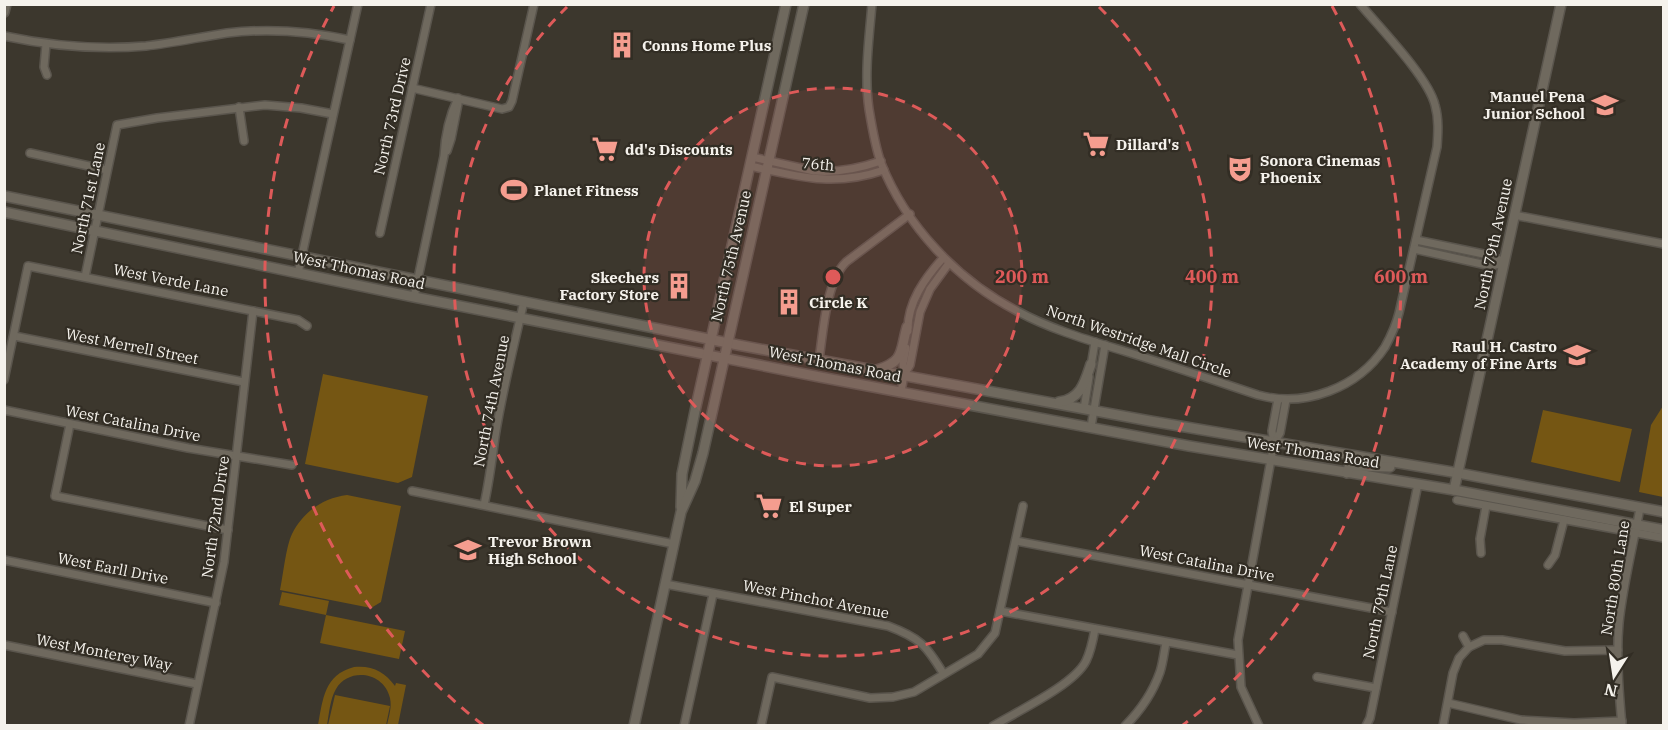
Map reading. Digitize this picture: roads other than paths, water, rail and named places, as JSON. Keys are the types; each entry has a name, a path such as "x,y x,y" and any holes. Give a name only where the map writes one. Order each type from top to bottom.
{"main road":[{"path":"4,12 6,4"},
{"name":"North 75th Avenue","path":"634,726 681,512 682,474 707,355 786,4"},
{"name":"North 75th Avenue","path":"681,512 695,481 804,4"},
{"name":"North 79th Avenue","path":"1454,490 1561,4"},
{"name":"West Thomas Road","path":"4,196 727,343 1274,444 1458,473 1664,512"},
{"name":"West Thomas Road","path":"4,212 707,355 1086,427 1454,490 1636,529 1664,530"},
{"path":"876,370 889,366 898,359 908,327"},
{"path":"1053,403 1071,399 1080,392 1091,364"},
{"path":"1086,427 1089,410"},
{"path":"1347,473 1349,467 1354,466 1387,468 1410,466"}],"street":[{"path":"298,273 358,4"},
{"name":"North 73rd Drive","path":"380,233 431,4"},
{"path":"412,88 502,109 509,107 534,4"},
{"name":"North Westridge Mall Circle","path":"872,4 867,63 874,140 884,170 910,214 928,242 946,261 976,285 1016,311 1095,342 1282,400 1310,397 1334,390 1361,373 1384,349 1398,318 1437,147 1436,105 1430,90 1360,4"},
{"path":"4,36 46,44 94,48 146,46 228,33 284,30 350,40"},
{"path":"46,44 44,67 47,75"},
{"path":"414,297 444,156 452,139 452,111 458,98"},
{"path":"244,141 239,107 265,105 333,114"},
{"name":"North 71st Lane","path":"85,277 117,125 239,107"},
{"path":"30,153 107,170"},
{"name":"76th","path":"751,161 810,178 831,180 862,177 884,170"},
{"name":"76th","path":"767,165 824,172 855,169 881,161"},
{"path":"819,360 830,296 838,272 846,262 910,214"},
{"path":"1514,215 1664,244"},
{"path":"1415,244 1493,256 1504,263"},
{"path":"901,392 912,306 925,279 946,261"},
{"path":"904,375 910,365 920,312 946,261"},
{"name":"West Verde Lane","path":"14,336 28,266 253,310 298,320 307,326"},
{"name":"North 74th Avenue","path":"484,505 491,474 495,438 524,301"},
{"name":"North 72nd Drive","path":"189,726 224,562 253,310"},
{"path":"4,380 14,336"},
{"name":"West Merrell Street","path":"14,336 244,382"},
{"path":"1089,410 1091,364 1095,342"},
{"path":"1089,410 1104,345"},
{"path":"1259,726 1241,687 1238,639 1274,444 1272,431 1282,400"},
{"name":"West Catalina Drive","path":"4,410 236,457 292,465"},
{"path":"70,424 55,496 228,530"},
{"name":"North 79th Lane","path":"1366,726 1370,718 1418,484"},
{"path":"412,491 674,544"},
{"name":"West Thomas Road","path":"1457,500 1564,520 1636,529 1664,538"},
{"path":"761,726 772,677 870,698 894,697 914,692 978,654 995,633 1023,506"},
{"path":"1481,553 1480,538 1486,506"},
{"name":"North 80th Lane","path":"1622,723 1618,650 1623,597 1640,508"},
{"path":"1548,565 1555,555 1564,520"},
{"name":"West Catalina Drive","path":"1016,541 1392,612"},
{"name":"West Earll Drive","path":"4,560 216,603"},
{"name":"West Pinchot Avenue","path":"665,584 888,626 917,639 928,649 943,673"},
{"path":"685,725 713,594"},
{"path":"1000,611 1238,655"},
{"path":"993,726 1070,681 1085,663 1092,646 1095,629"},
{"path":"1463,636 1469,647"},
{"path":"1443,726 1453,673 1459,658 1469,647 1484,640 1502,640 1565,651 1618,650"},
{"path":"1125,726 1147,699 1160,672 1166,643"},
{"name":"West Monterey Way","path":"4,645 198,684"},
{"path":"1317,676 1376,688"},
{"path":"1448,703 1521,720 1622,723"}],"place":[{"name":"Conns Home Plus","path":"622,45"},
{"name":"Manuel Pena Junior School","path":"1605,105"},
{"name":"Dillard's","path":"1096,144"},
{"name":"dd's Discounts","path":"605,149"},
{"name":"Sonora Cinemas Phoenix","path":"1240,169"},
{"name":"Planet Fitness","path":"514,190"},
{"name":"Skechers Factory Store","path":"679,286"},
{"name":"Circle K","path":"789,302"},
{"name":"Raul H. Castro Academy of Fine Arts","path":"1577,355"},
{"name":"El Super","path":"769,506"},
{"name":"Trevor Brown High School","path":"468,550"}]}
